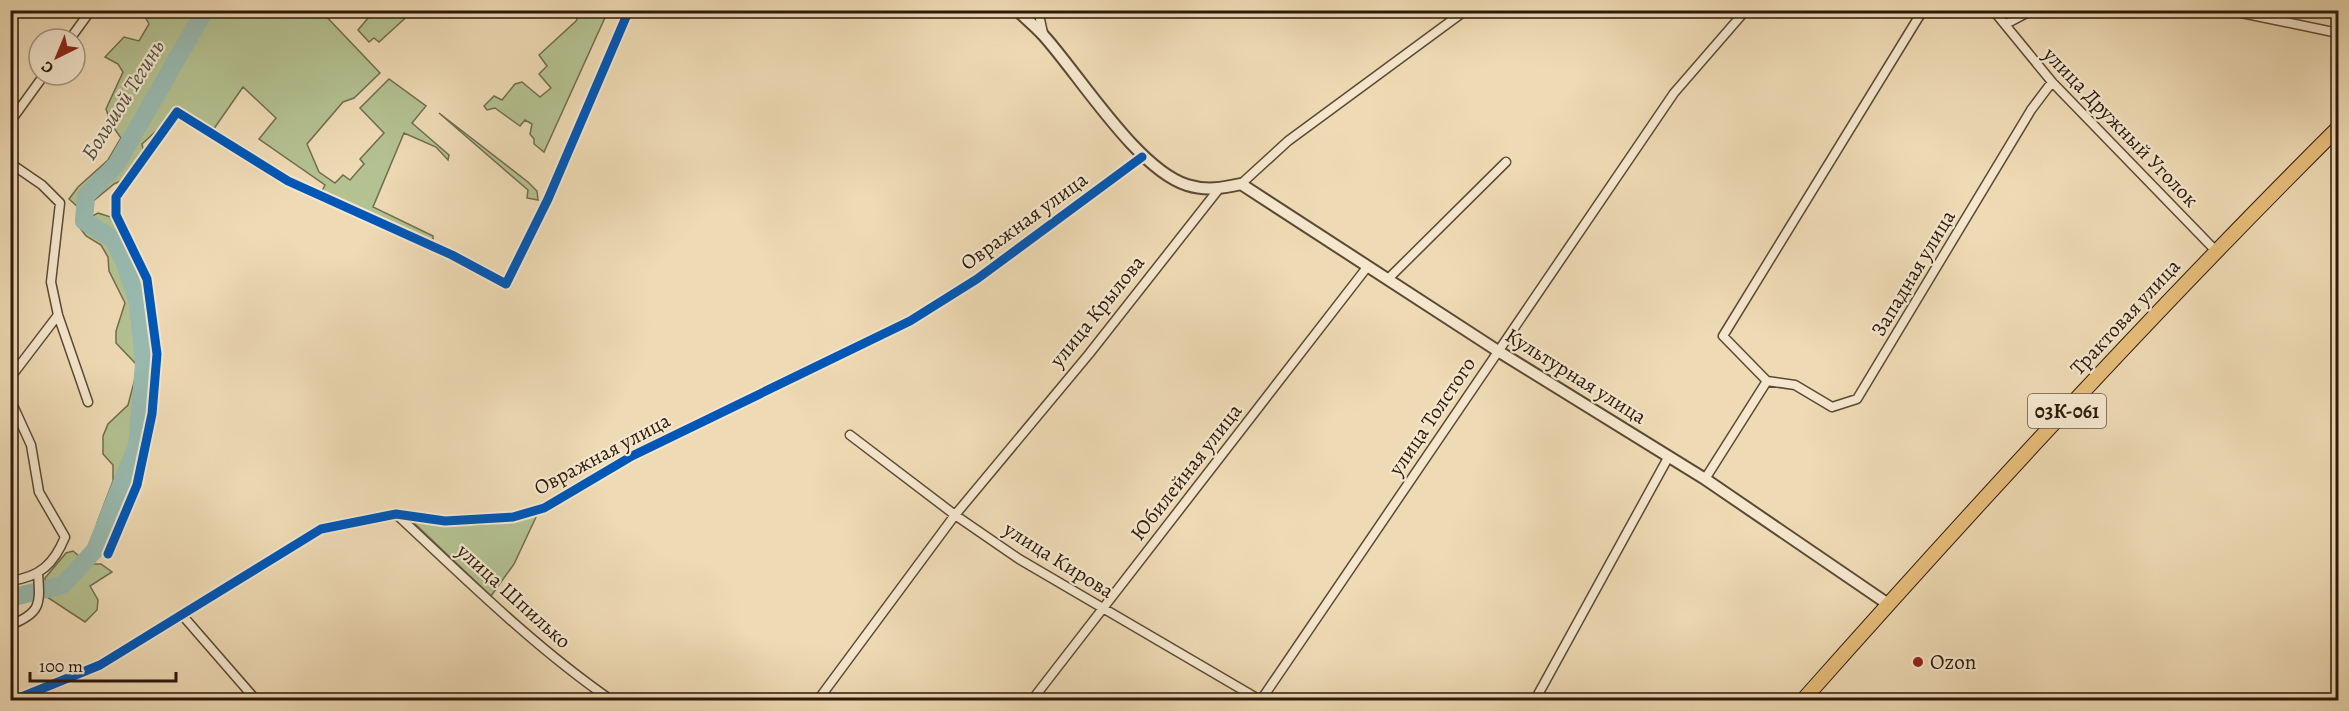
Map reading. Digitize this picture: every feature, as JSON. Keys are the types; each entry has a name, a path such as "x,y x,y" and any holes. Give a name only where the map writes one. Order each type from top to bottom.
{"main road":[{"name":"Трактовая улица","path":"1803,700 1888,604 2215,250 2338,128"}],"street":[{"path":"79,27 91,10"},
{"path":"108,554 137,485 152,414 157,354 147,279 116,215 116,197 177,112 288,181 452,255 506,284 548,199 629,10"},
{"path":"1017,10 1043,34 1143,157 1167,176 1187,185 1218,190 1241,184 1288,141 1466,10"},
{"path":"1038,10 1043,34"},
{"name":"улица Толстого","path":"1261,700 1674,93 1746,10"},
{"path":"1705,479 1767,381 1722,336 1923,10"},
{"name":"улица Дружный Уголок","path":"1993,10 2030,58 2052,82 2215,250"},
{"path":"2006,24 2032,10"},
{"path":"2130,10 2232,11 2338,33"},
{"name":"Западная улица","path":"1767,381 1795,385 1832,407 1857,399 2031,110 2052,82"},
{"path":"10,122 35,87"},
{"name":"Овражная улица","path":"14,700 100,665 321,529 396,514 445,521 513,517 544,507 632,456 910,321 976,279 1143,157"},
{"path":"1389,278 1506,162"},
{"path":"10,163 42,185 60,203 51,282 58,315 88,402"},
{"name":"Культурная улица","path":"1241,184 1389,278 1498,351 1705,479 1888,604"},
{"name":"улица Крылова","path":"818,700 955,515 1089,354 1218,190"},
{"name":"Юбилейная улица","path":"1032,700 1368,266"},
{"path":"10,378 58,315"},
{"path":"10,399 31,445 39,492 65,537 57,557 38,573 28,579 10,581"},
{"name":"улица Кирова","path":"850,435 955,515 1019,559 1261,700"},
{"path":"1535,700 1669,456"},
{"name":"улица Шпилько","path":"396,514 500,610 583,681 611,700"},
{"path":"10,625 29,618 40,602 38,573"},
{"path":"183,616 255,700"}],"green space":[{"path":"581,10 608,11 544,152 534,144 534,139 530,134 532,124 525,120 520,126 495,108 487,110 484,106 494,96 502,100 515,84 522,82 540,97 551,88 539,74 547,66 539,55 576,21"},
{"path":"142,11 321,11 380,73 354,98 343,102 307,144 319,172 335,183 343,175 350,180 364,164 360,159 384,133 360,108 389,79 426,106 412,123 449,155 448,160 436,147 404,133 373,207 433,236 433,244 321,193 325,185 259,139 276,118 243,87 211,133 177,112 142,144 145,157 130,177 114,184 92,202 79,208 69,199 78,187 108,160 121,138 111,124 106,109 123,72 118,64 105,57 124,37 139,41 149,24"},
{"path":"374,11 413,11 379,42 374,38 369,42 358,30"},
{"path":"439,113 528,182 537,191 538,200 527,198 528,190"},
{"path":"98,213 114,218 128,245 135,283 144,287 154,351 149,359 137,365 116,343 116,331 125,303 109,271 108,257 101,245 86,236 77,224"},
{"path":"137,371 148,383 146,425 133,488 106,549 99,546 104,533 97,523 113,481 113,465 103,454 103,436 108,424 128,405"},
{"path":"537,515 514,564 491,596 412,521 444,525 475,525 506,522"},
{"path":"73,551 79,556 77,564 101,564 112,572 90,586 98,600 97,610 85,622 47,597 45,578 66,553"}],"waterway":[{"name":"Большой Тегинь","path":"10,598 63,585 95,550 137,445 144,364 138,303 124,261 113,239 84,221 86,196 116,165 205,10"}],"cycle path":[{"path":"108,554 137,485 152,414 157,354 147,279 116,215 116,197 177,112 288,181 452,255 506,284 548,199 629,10"},
{"path":"14,700 100,665 321,529 396,514 445,521 513,517 544,508 632,456 910,321 977,279 1142,157"}],"place":[{"name":"Ozon","path":"1918,662"}]}
